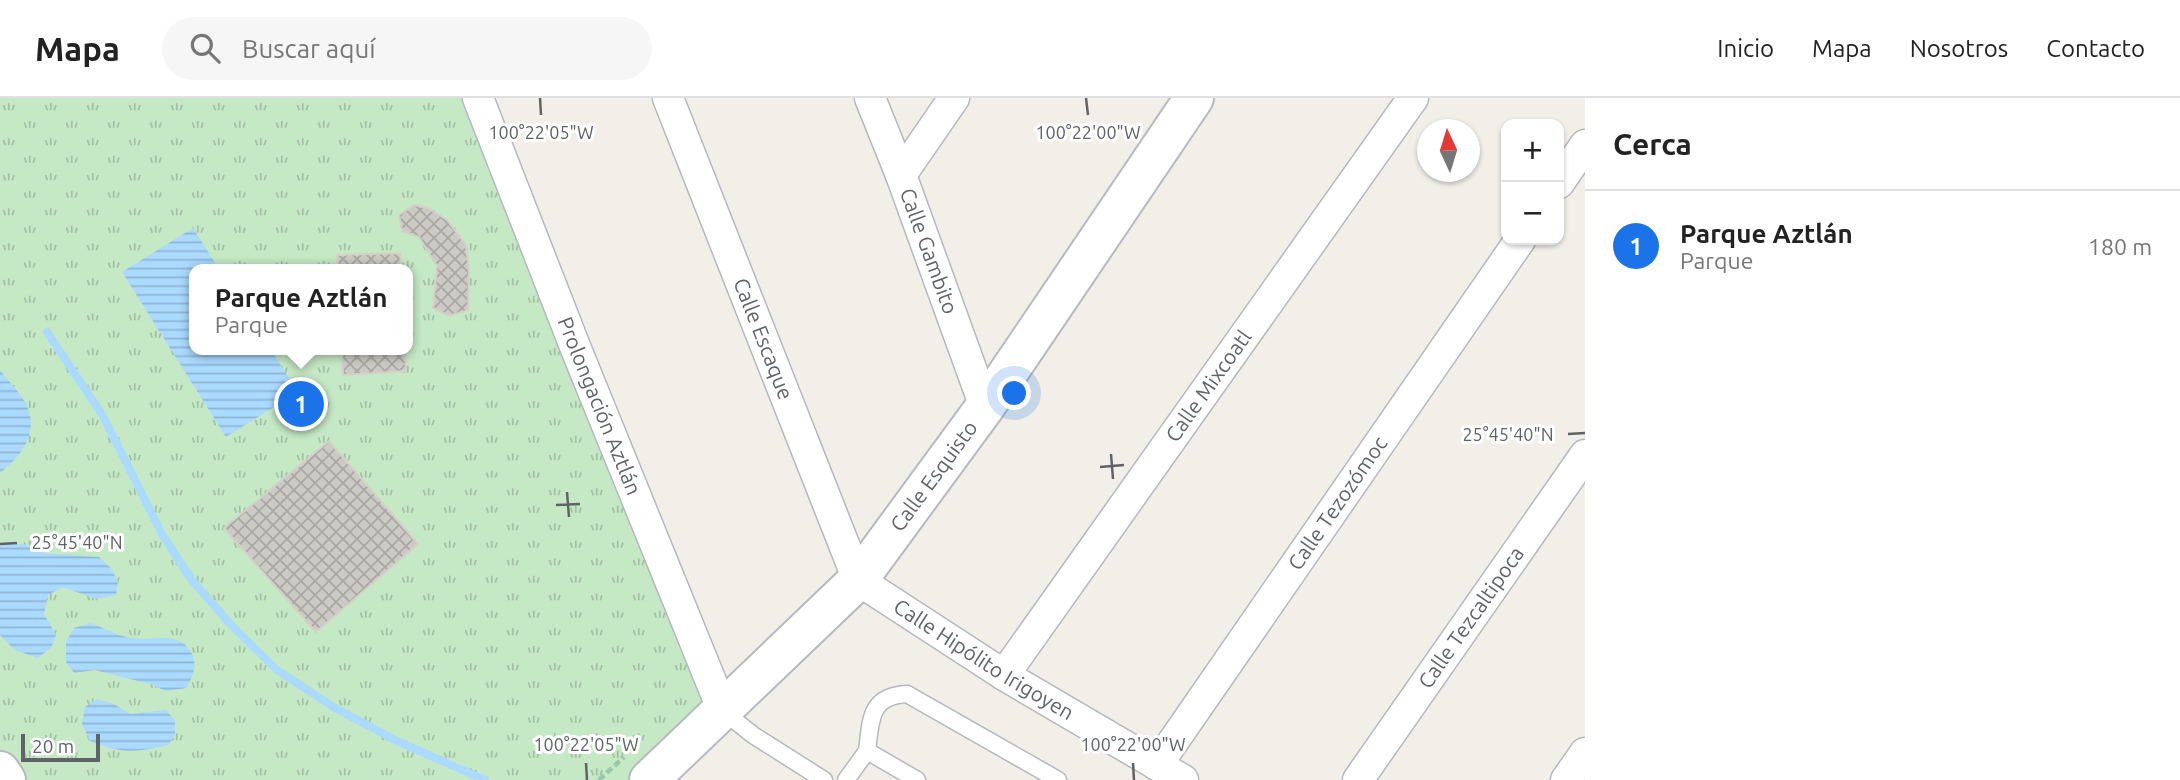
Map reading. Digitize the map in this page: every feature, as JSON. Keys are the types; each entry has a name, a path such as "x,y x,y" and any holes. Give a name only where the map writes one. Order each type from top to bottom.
{"street":[{"name":"Prolongación Aztlán","path":"478,98 576,349 723,711"},
{"name":"Calle Escaque","path":"668,98 858,580"},
{"name":"Calle Gambito","path":"870,98 901,175 985,407"},
{"path":"901,175 954,98"},
{"name":"Calle Esquisto","path":"649,780 858,580 985,407 1194,98"},
{"name":"Calle Mixcoatl","path":"1004,675 1413,98"},
{"path":"1560,182 1585,145"},
{"name":"Calle Tezozómoc","path":"1157,765 1517,245"},
{"name":"Calle Tezcaltipoca","path":"1358,780 1585,455"},
{"name":"Calle Hipólito Irigoyen","path":"858,580 1004,675 1183,780"},
{"path":"1566,780 1585,753"},
{"path":"0,771 6,780"}],"lane":[{"path":"846,780 867,751 871,717 880,702 891,695 907,694 1058,780"},
{"path":"723,711 752,735 824,780"},
{"path":"867,751 917,780"}],"green space":[{"path":"0,98 480,98 723,711 648,780 4,780 0,775"}],"water":[{"path":"193,228 216,264 189,264 189,355 274,355 298,392 226,437 122,272"},
{"path":"0,370 27,406 31,426 21,452 0,473"},
{"path":"8,543 30,545 44,553 99,557 110,567 118,581 116,595 96,599 63,587 48,595 44,614 56,635 51,648 38,658 15,650 0,635 0,546"},
{"path":"91,623 126,637 170,639 185,645 191,652 194,666 193,675 186,688 166,691 150,684 95,670 74,673 66,662 66,642 74,628"},
{"path":"97,699 114,704 130,714 166,710 175,720 175,735 168,745 137,751 120,750 90,741 82,724 85,707"}],"building":[{"path":"414,205 428,208 447,220 466,245 469,270 468,310 449,316 433,308 437,266 419,237 402,231 399,215"},
{"path":"400,253 401,264 338,264 337,255"},
{"path":"342,355 405,355 406,371 343,375"},
{"path":"329,441 418,544 316,632 224,528"}],"waterway":[{"path":"47,332 103,416 162,534 191,579 232,626 277,670 335,708 397,741 485,780"}],"place":[{"name":"Parque Aztlán","path":"301,404"}]}
